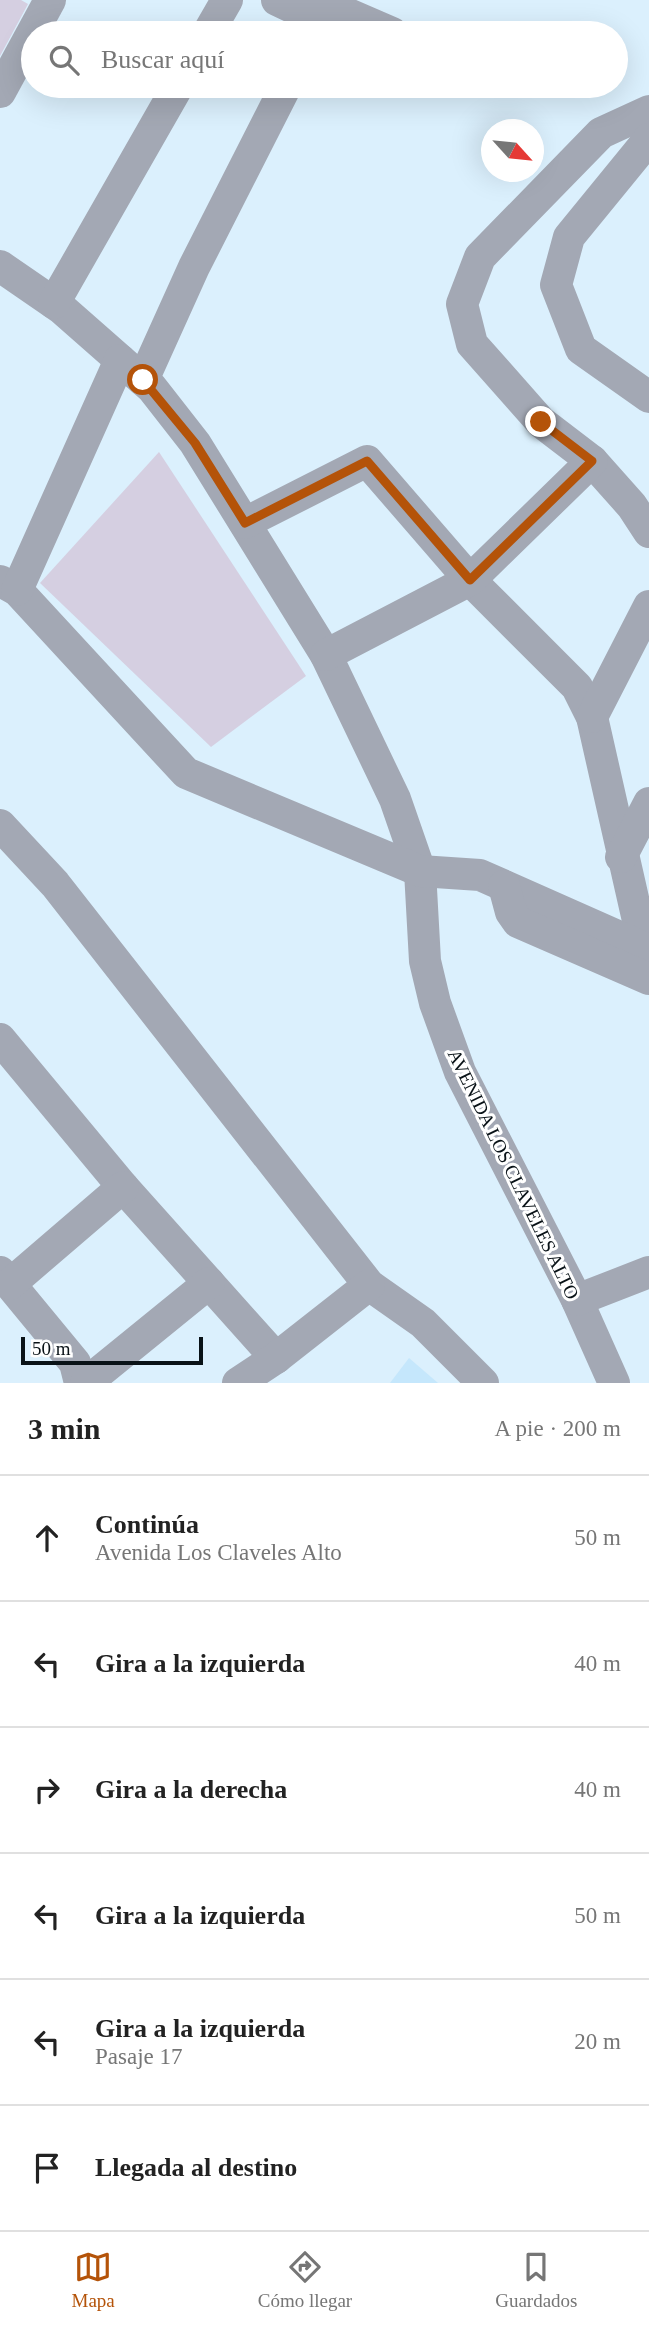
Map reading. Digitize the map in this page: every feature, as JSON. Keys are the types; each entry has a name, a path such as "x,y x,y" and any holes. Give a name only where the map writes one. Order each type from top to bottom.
{"street":[{"path":"39,21 50,0"},
{"path":"215,21 227,0"},
{"path":"277,0 296,9 323,14 346,13 364,21"},
{"path":"0,92 21,53"},
{"path":"54,303 171,98"},
{"path":"280,98 194,268 8,586 186,773 420,871 481,876 647,948"},
{"path":"649,111 601,133 480,257 462,304 472,344 541,422 592,461 632,506 649,531"},
{"path":"649,139 569,237 556,285 581,349 649,397"},
{"name":"AVENIDA LOS CLAVELES ALTO","path":"0,266 54,303 132,370 195,443 326,655 395,799 420,871 425,961 435,1003 460,1072 577,1300 614,1383"},
{"path":"245,523 367,461 470,580 577,687 592,717 621,858 647,948"},
{"path":"326,655 470,580 592,461"},
{"path":"592,717 649,606"},
{"path":"621,858 649,803"},
{"path":"0,825 55,884 369,1285 423,1323 483,1383"},
{"path":"503,886 511,912 518,922 649,979"},
{"path":"0,1039 123,1187 276,1358"},
{"path":"80,1383 75,1363 5,1278 123,1187"},
{"path":"577,1300 649,1272"},
{"path":"86,1383 209,1283"},
{"path":"238,1383 276,1358 369,1285"}],"shaded area":[{"path":"0,0 21,0 28,4 0,56"},
{"path":"159,452 306,676 211,747 40,583"},
{"path":"409,1358 438,1383 390,1383"}],"route":[{"path":"143,380 195,443 245,523 367,461 470,580 592,461 541,422"}]}
